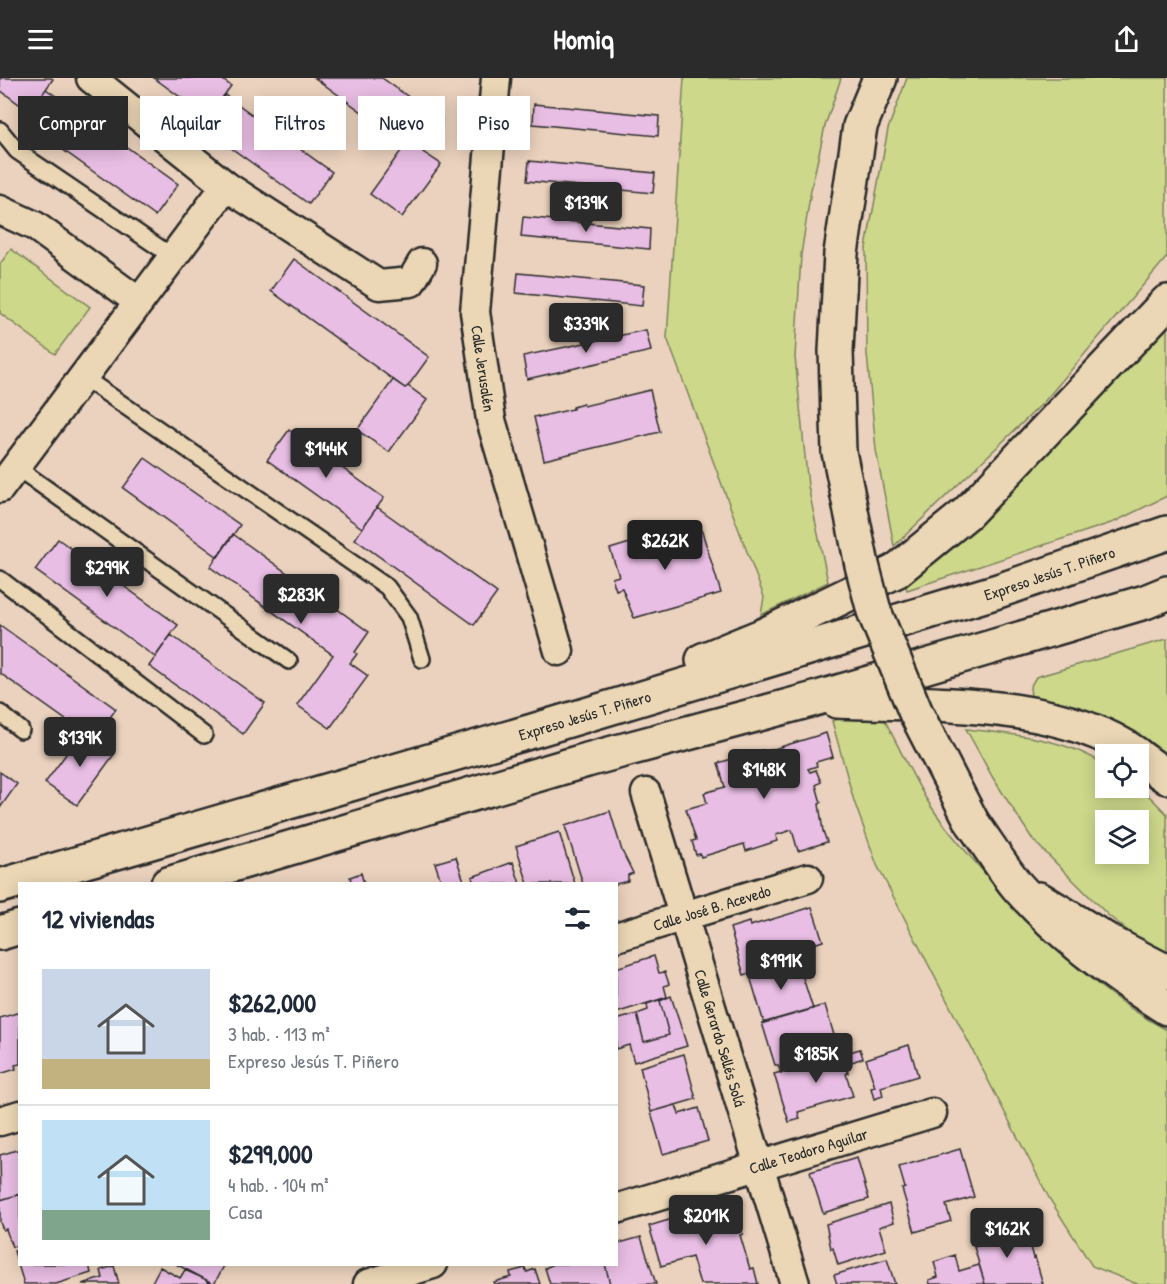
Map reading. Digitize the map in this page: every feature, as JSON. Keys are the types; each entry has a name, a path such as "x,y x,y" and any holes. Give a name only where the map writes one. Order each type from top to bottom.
{"main road":[{"path":"880,78 860,126 841,253 836,351 839,452 862,565 874,611 916,713 972,822 1017,885 1075,944 1167,1008"},
{"path":"529,732 764,635 896,571 967,513 1167,302"},
{"name":"Expreso Jesús T. Piñero","path":"0,886 529,732 998,591 1167,533"},
{"path":"175,882 588,760 811,700 1160,598"},
{"path":"811,700 998,709 1061,719 1122,744"},
{"path":"1149,764 1167,777"},
{"path":"1017,885 1113,944 1167,972"},
{"path":"0,933 18,928"}],"street":[{"path":"91,78 226,186 379,285 411,282 422,263"},
{"name":"Calle Jerusalén","path":"496,78 475,312 491,420 559,651"},
{"path":"8,477 226,186"},
{"path":"0,210 35,226 139,302"},
{"name":"Calle Gerardo Sellés Solá","path":"646,793 795,1284"},
{"name":"Calle José B. Acevedo","path":"618,936 808,878"},
{"name":"Calle Teodoro Aguilar","path":"618,1208 932,1113"},
{"path":"0,1121 18,1116"},
{"path":"368,1284 426,1266"}],"lane":[{"path":"0,130 17,151 172,257"},
{"path":"83,377 387,586 409,617 422,659"},
{"path":"8,477 289,661"},
{"path":"0,579 204,735"},
{"path":"0,713 21,730"}],"green space":[{"path":"684,78 841,78 825,126 811,190 801,255 795,357 808,486 828,582 761,615 764,597 667,338"},
{"path":"907,78 1167,78 1167,257 1043,403 894,546 876,450 867,354 866,248 888,129"},
{"path":"11,249 90,307 55,354 0,313 0,264"},
{"path":"1167,328 1167,496 1114,522 907,590 903,577 1079,419"},
{"path":"1167,639 1167,766 1149,757 1149,744 1122,744 1039,704 1031,697 1030,687 1036,677"},
{"path":"878,707 930,806 995,885 1040,932 1088,976 1140,1014 1167,1030 1167,1284 1137,1284 1092,1266 1049,1198 877,865 854,801 832,721"},
{"path":"966,729 1038,739 1073,749 1095,759 1095,798 1149,798 1149,796 1167,814 1167,961 1109,916 1033,840 993,778"}],"building":[{"path":"0,78 53,79 41,96 18,96 18,103 0,90"},
{"path":"154,78 220,78 231,86 224,96 179,96"},
{"path":"315,78 382,78 407,96 358,96 358,109 346,100 346,96 340,96"},
{"path":"46,89 56,96 41,96"},
{"path":"534,104 659,116 658,136 533,124"},
{"path":"242,107 254,116 254,150 301,150 332,172 309,204 234,150 242,150"},
{"path":"128,148 178,184 155,216 63,150 128,150"},
{"path":"402,150 425,150 423,152 441,164 402,217 370,194"},
{"path":"529,161 655,173 653,193 527,181"},
{"path":"523,217 650,229 649,249 521,237"},
{"path":"294,259 429,357 408,386 405,388 271,291"},
{"path":"518,273 644,285 642,306 516,293"},
{"path":"646,330 651,351 527,379 523,356"},
{"path":"393,380 405,388 408,386 427,400 389,452 357,430"},
{"path":"650,390 660,432 544,460 534,417"},
{"path":"289,430 384,498 362,528 267,460"},
{"path":"145,458 240,525 218,557 123,488"},
{"path":"377,507 497,593 474,625 355,539"},
{"path":"699,522 721,593 634,618 622,588 616,590 612,578 619,576 610,549"},
{"path":"233,534 369,632 350,663 368,676 330,728 297,705 333,655 210,567"},
{"path":"58,539 178,625 155,657 35,570"},
{"path":"0,625 116,709 94,740 0,673"},
{"path":"171,635 265,703 243,734 149,666"},
{"path":"82,732 94,740 95,738 115,753 77,805 45,783"},
{"path":"826,733 833,757 816,762 817,766 808,769 810,772 816,770 821,782 816,785 821,803 819,804 823,831 827,842 798,851 792,830 776,835 777,841 746,851 744,844 701,857 700,854 696,855 692,841 696,840 686,809 707,803 704,793 725,787 718,763"},
{"path":"0,772 17,784 0,808"},
{"path":"610,811 622,851 633,873 628,875 628,881 618,884 582,882 565,826"},
{"path":"559,832 574,882 527,882 516,846"},
{"path":"456,857 464,882 441,882 435,863"},
{"path":"513,862 519,882 473,882 472,877"},
{"path":"361,873 363,882 351,882 350,877"},
{"path":"812,907 823,941 795,950 797,959 744,975 730,928 749,922 750,926"},
{"path":"654,956 659,973 665,972 669,984 664,986 667,997 618,1012 618,967"},
{"path":"797,959 813,1009 764,1023 749,973"},
{"path":"671,996 687,1046 634,1062 629,1045 618,1048 618,1019 637,1014 644,1042 669,1035 660,1001"},
{"path":"662,999 660,1001 669,1035 644,1042 637,1014 648,1010 647,1004"},
{"path":"825,1005 840,1055 781,1073 778,1065 775,1065 762,1023"},
{"path":"18,1013 18,1064 15,1065 16,1069 0,1074 0,1018"},
{"path":"909,1045 918,1076 881,1087 883,1096 874,1099 871,1088 875,1087 866,1059"},
{"path":"860,1049 863,1058 846,1064 848,1073 846,1074 853,1096 798,1112 800,1119 789,1122 774,1074"},
{"path":"684,1054 696,1099 651,1112 640,1067"},
{"path":"676,1105 679,1114 699,1108 708,1141 663,1154 651,1112"},
{"path":"960,1149 974,1197 946,1205 951,1221 915,1232 902,1189 905,1188 899,1167"},
{"path":"18,1150 18,1195 1,1200 0,1155"},
{"path":"857,1158 869,1199 823,1213 810,1172"},
{"path":"18,1195 18,1246 12,1247 6,1229 3,1230 0,1222 0,1200"},
{"path":"889,1204 894,1222 879,1227 886,1250 838,1265 833,1248 831,1249 826,1224"},
{"path":"730,1206 735,1220 738,1219 750,1269 754,1268 758,1284 700,1284 692,1257 661,1266 649,1226 712,1207 713,1211"},
{"path":"1020,1222 1023,1233 1026,1232 1043,1284 985,1284 974,1247 980,1245 977,1235 995,1230 998,1239 1013,1235 1009,1225"},
{"path":"641,1237 656,1284 610,1284 606,1266 618,1266 618,1243"},
{"path":"18,1250 18,1264 14,1251"},
{"path":"955,1255 959,1271 979,1265 985,1284 930,1284 929,1280 938,1277 934,1262"},
{"path":"887,1259 895,1284 837,1284 834,1275"},
{"path":"19,1266 89,1266 91,1273 56,1284 24,1284"},
{"path":"114,1266 119,1284 82,1284 103,1278 101,1270"},
{"path":"180,1266 224,1266 214,1284"},
{"path":"550,1266 606,1266 610,1284 550,1284 545,1268"},
{"path":"160,1267 180,1278 185,1270 209,1281 207,1284 151,1284"},
{"path":"525,1268 527,1272 535,1269 540,1284 495,1284 494,1282 511,1277 510,1272"}]}
